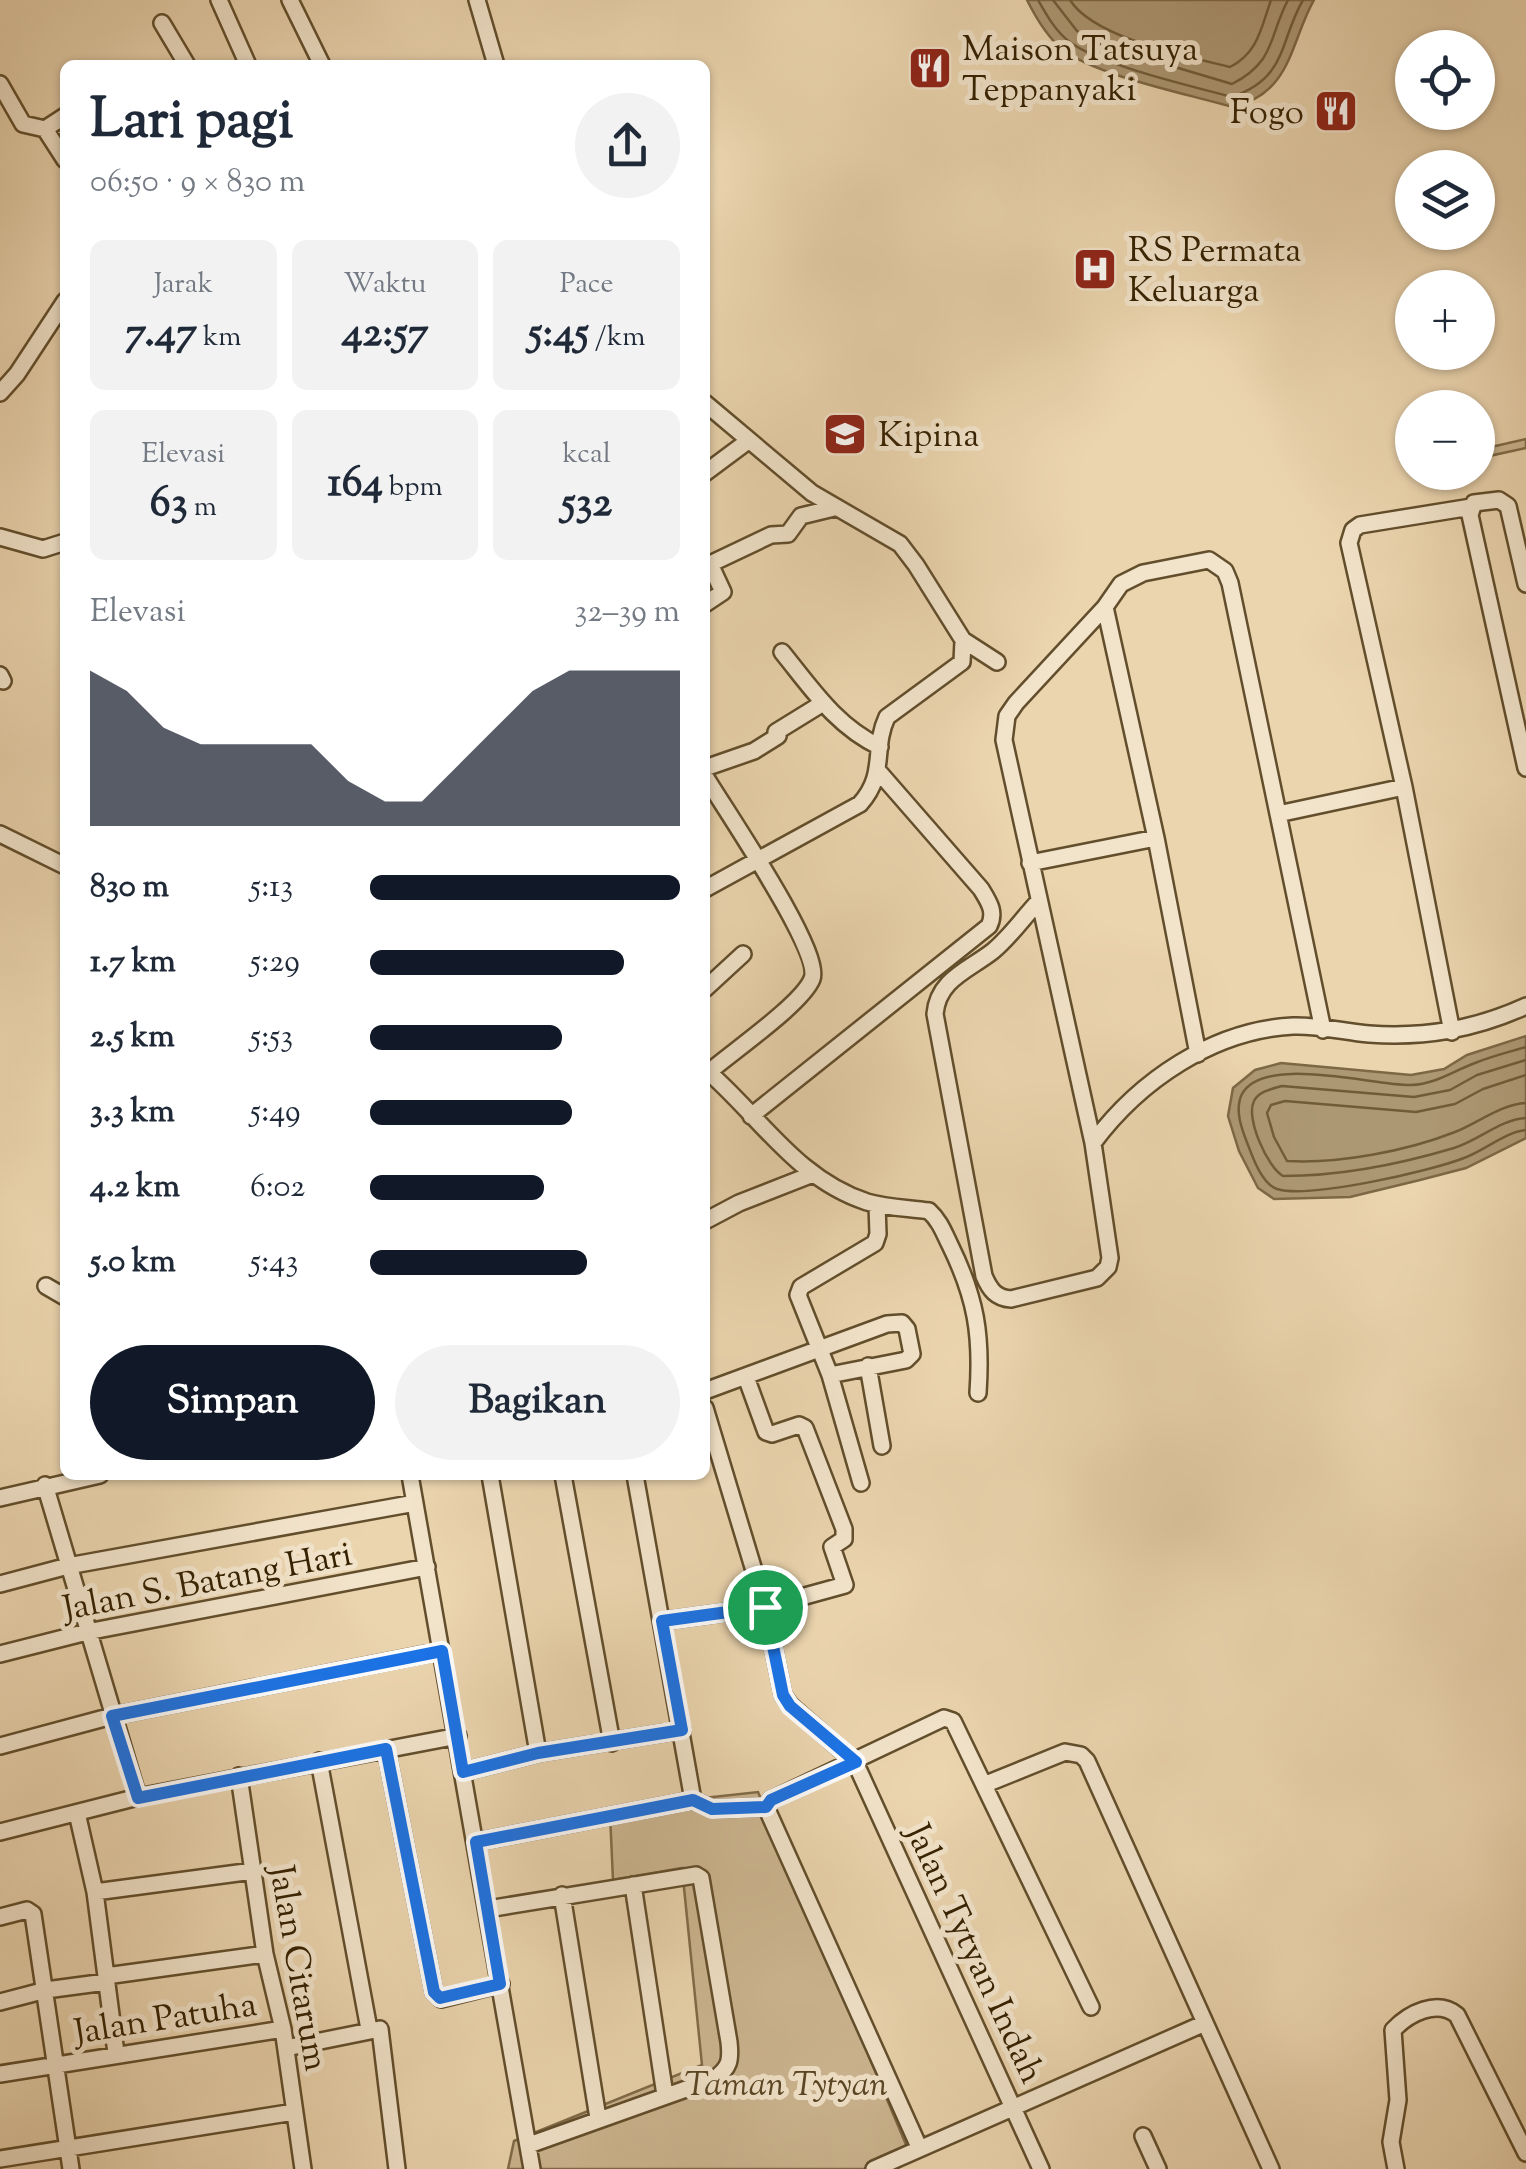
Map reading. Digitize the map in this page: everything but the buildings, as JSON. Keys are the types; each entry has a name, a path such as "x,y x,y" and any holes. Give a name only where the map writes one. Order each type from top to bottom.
{"street":[{"path":"219,0 246,60"},
{"path":"290,0 320,60"},
{"path":"477,0 495,60"},
{"path":"162,23 184,60"},
{"path":"0,84 23,124 45,129 60,152"},
{"path":"45,129 60,119"},
{"path":"0,393 60,309"},
{"path":"710,408 834,508 900,544 964,640 998,662"},
{"path":"710,470 748,442"},
{"path":"1452,1032 1350,536 1360,524 1499,500 1508,506 1526,584"},
{"path":"1471,506 1526,768"},
{"path":"710,601 724,592 710,564 771,535 788,534 801,516 834,508"},
{"path":"0,537 43,550 60,544"},
{"path":"1038,902 994,950 952,980 936,1000 935,1014 984,1276 988,1286 1002,1298 1011,1299 1097,1278 1108,1268 1110,1258 1094,1143 1038,902 1004,726 1016,703 1121,584 1143,573 1210,560 1230,582 1323,1030"},
{"path":"1104,607 1156,838 1198,1054"},
{"path":"710,886 852,810 870,792 879,772 887,717 962,662 964,640"},
{"path":"782,652 848,730 880,748"},
{"path":"710,766 754,751 778,736 776,732 823,703"},
{"path":"751,1116 918,986 989,926 993,918 992,907 981,889 879,772"},
{"path":"710,784 810,952 813,978 801,996 710,1068"},
{"path":"1278,814 1404,788"},
{"path":"0,834 60,864"},
{"path":"1030,863 1156,838"},
{"path":"710,984 743,954"},
{"path":"1094,1143 1131,1098 1198,1054 1228,1041 1296,1026 1376,1034 1452,1032 1526,1006"},
{"path":"710,1073 776,1144 814,1174 877,1205 930,1211 940,1224 976,1310 980,1333 978,1393"},
{"path":"710,1218 814,1174"},
{"path":"861,1483 830,1375 798,1291 875,1243 877,1205"},
{"path":"46,1286 60,1294"},
{"path":"710,1389 888,1324 902,1323 907,1328 910,1357 830,1375"},
{"path":"868,1366 882,1446"},
{"path":"662,1621 765,1607 844,1586 832,1548 844,1537 805,1428 799,1425 768,1434 746,1377"},
{"path":"710,1425 765,1607 783,1695 790,1706 856,1762"},
{"path":"0,1498 72,1480"},
{"path":"411,1480 532,2169"},
{"path":"491,1480 538,1753"},
{"path":"564,1480 612,1743"},
{"path":"636,1480 693,1800"},
{"path":"45,1485 138,1798"},
{"path":"0,1584 68,1566 415,1503"},
{"name":"Jalan S. Batang Hari","path":"0,1654 88,1632 427,1567"},
{"path":"0,1746 112,1716 442,1651"},
{"path":"476,1842 693,1800 712,1809 759,1806 949,1719 986,1784 1091,2007"},
{"path":"463,1772 538,1753 682,1730"},
{"path":"0,1832 238,1776 458,1736"},
{"path":"386,1749 434,1992 440,1998 500,1984"},
{"path":"986,1784 1065,1752 1081,1754 1270,2169"},
{"path":"320,1761 369,2030"},
{"name":"Jalan Tytyan Indah","path":"856,1762 1041,2169"},
{"name":"Jalan Citarum","path":"238,1776 304,2169"},
{"path":"759,1806 919,2147"},
{"path":"77,1812 95,1892 116,2053"},
{"path":"95,1892 252,1871"},
{"path":"488,1909 633,1884 696,1875 701,1878 731,2058 722,2074 529,2145"},
{"path":"633,1884 666,2096"},
{"path":"562,1895 598,2118"},
{"path":"0,1917 31,1911 46,1990 70,2169"},
{"path":"0,2002 106,1979 265,1954"},
{"path":"1396,2169 1391,2142 1398,2100 1392,2030 1435,2006 1447,2007 1457,2015 1526,2154"},
{"path":"874,2169 1205,2023"},
{"name":"Jalan Patuha","path":"0,2074 283,2028"},
{"path":"286,2048 380,2029 397,2169"},
{"path":"0,2159 294,2112"},
{"path":"1144,2136 1158,2169"}],"green space":[{"path":"1526,439 1526,448 1495,455 1495,446"},
{"name":"Taman Tytyan","path":"758,1792 907,2147 864,2169 508,2169 514,2141 702,2065 682,1868 613,1880 610,1814 676,1801"}],"water":[{"path":"1027,0 1314,0 1278,79 1267,91 1232,107 1120,76 1079,59 1052,39"},
{"path":"1526,1036 1526,1138 1466,1168 1350,1197 1274,1199 1258,1188 1239,1151 1228,1116 1233,1088 1255,1070 1281,1063 1411,1075 1444,1069 1467,1055"}],"place":[{"name":"Maison Tatsuya Teppanyaki","path":"930,68"},
{"name":"Fogo","path":"1336,111"},
{"name":"RS Permata Keluarga","path":"1095,269"},
{"name":"Kipina","path":"845,434"}],"route":[{"path":"765,1607 783,1695 790,1706 856,1762 771,1800 766,1807 712,1809 693,1800 476,1842 500,1984 440,1998 434,1992 386,1749 138,1798 112,1716 442,1651 463,1772 538,1753 682,1730 662,1621 765,1607"}]}
